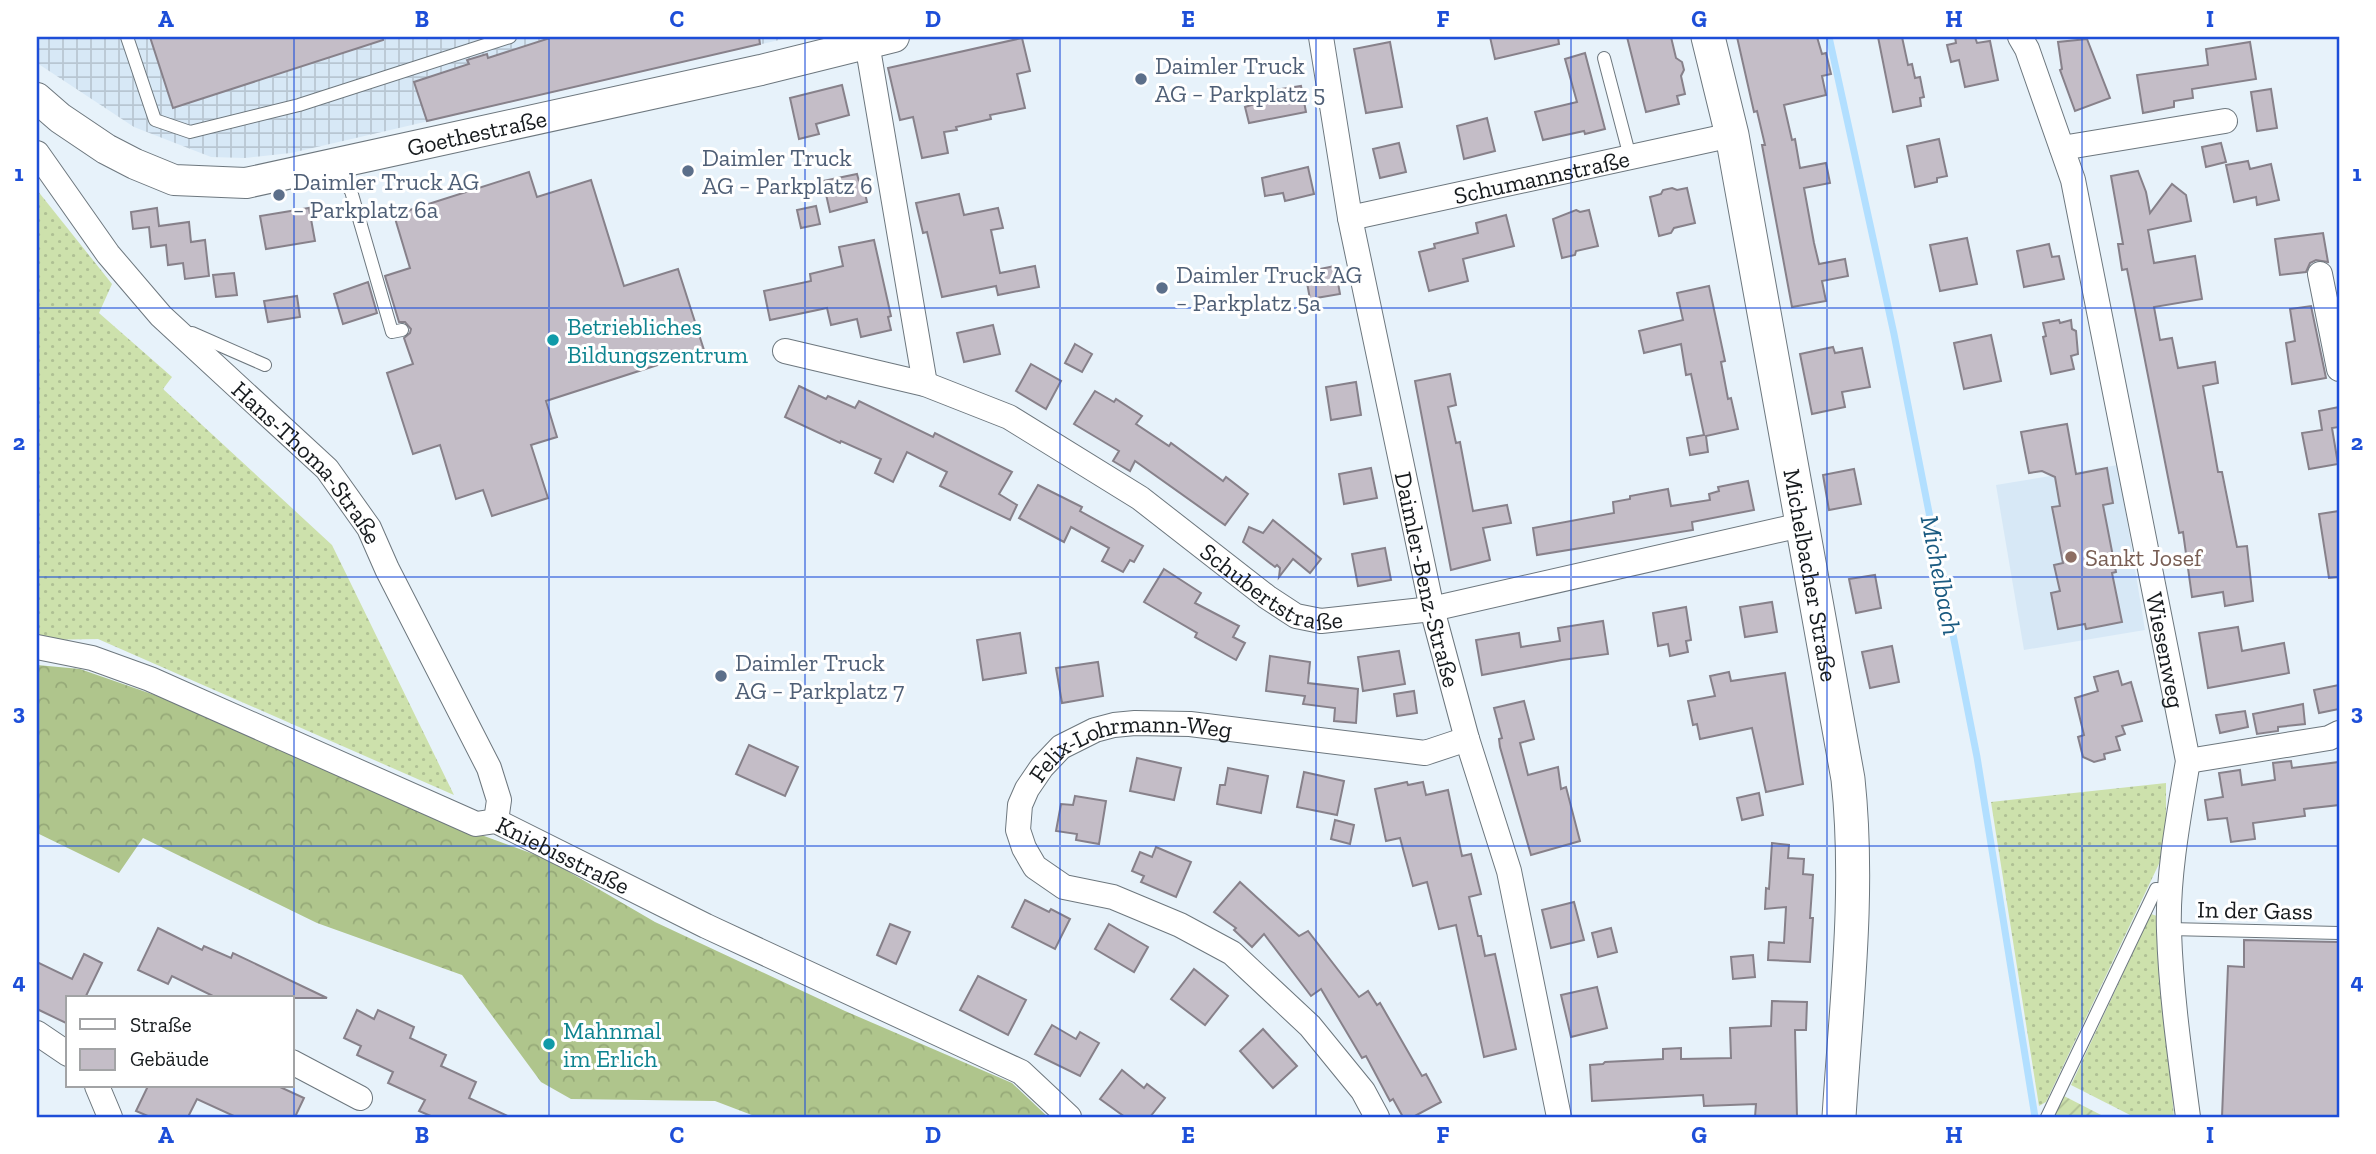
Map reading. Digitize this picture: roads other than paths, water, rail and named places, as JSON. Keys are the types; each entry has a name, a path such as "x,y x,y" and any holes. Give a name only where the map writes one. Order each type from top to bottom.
{"main road":[{"name":"Michelbacher Straße","path":"1708,37 1732,135 1848,779 1854,832 1853,887 1839,1117"}],"street":[{"name":"Daimler-Benz-Straße","path":"1321,37 1350,218 1432,609 1467,738 1509,871 1559,1117"},
{"name":"Wiesenweg","path":"2020,37 2027,48 2073,180 2188,761 2179,812 2169,929 2188,1117"},
{"path":"880,40 925,384"},
{"name":"Goethestraße","path":"37,98 60,118 106,149 174,180 246,183 761,69 880,40"},
{"path":"2062,148 2225,121"},
{"name":"Schumannstraße","path":"1350,218 1732,135"},
{"name":"Hans-Thoma-Straße","path":"37,153 108,254 161,316 327,469 369,528 387,569 489,768 499,800 496,821"},
{"path":"2320,274 2339,369"},
{"name":"Schubertstraße","path":"785,351 925,384 1009,417 1140,498 1267,597 1296,616 1321,621 1432,609 1801,525"},
{"name":"Kniebisstraße","path":"37,647 92,658 150,679 476,824 496,821 706,926 1021,1072 1069,1117"},
{"name":"Felix-Lohrmann-Weg","path":"1377,1117 1363,1091 1310,1026 1232,953 1180,925 1113,897 1064,887 1035,867 1018,830 1020,805 1042,767 1061,747 1095,730 1114,725 1191,724 1425,752 1467,738"},
{"path":"2188,761 2329,738 2339,733"},
{"path":"37,1033 66,1053"},
{"path":"294,1063 359,1098"},
{"path":"98,1088 110,1117"}],"lane":[{"path":"127,37 155,120 190,132 299,105 510,37"},
{"path":"1604,58 1630,157"},
{"path":"330,165 351,191 392,332 402,330"},
{"path":"161,316 202,338 265,365"},
{"path":"2047,1117 2156,889 2171,890"},
{"name":"In der Gass","path":"2169,929 2339,933"}],"waterway":[{"name":"Michelbach","path":"1829,37 1894,334 1977,757 2035,1117"}],"place":[{"name":"Daimler Truck AG − Parkplatz 5","path":"1141,79"},
{"name":"Daimler Truck AG − Parkplatz 6","path":"688,171"},
{"name":"Daimler Truck AG − Parkplatz 6a","path":"279,195"},
{"name":"Daimler Truck AG − Parkplatz 5a","path":"1162,288"},
{"name":"Betriebliches Bildungszentrum","path":"553,340"},
{"name":"Sankt Josef","path":"2071,557"},
{"name":"Daimler Truck AG − Parkplatz 7","path":"721,676"},
{"name":"Mahnmal im Erlich","path":"549,1044"}]}
